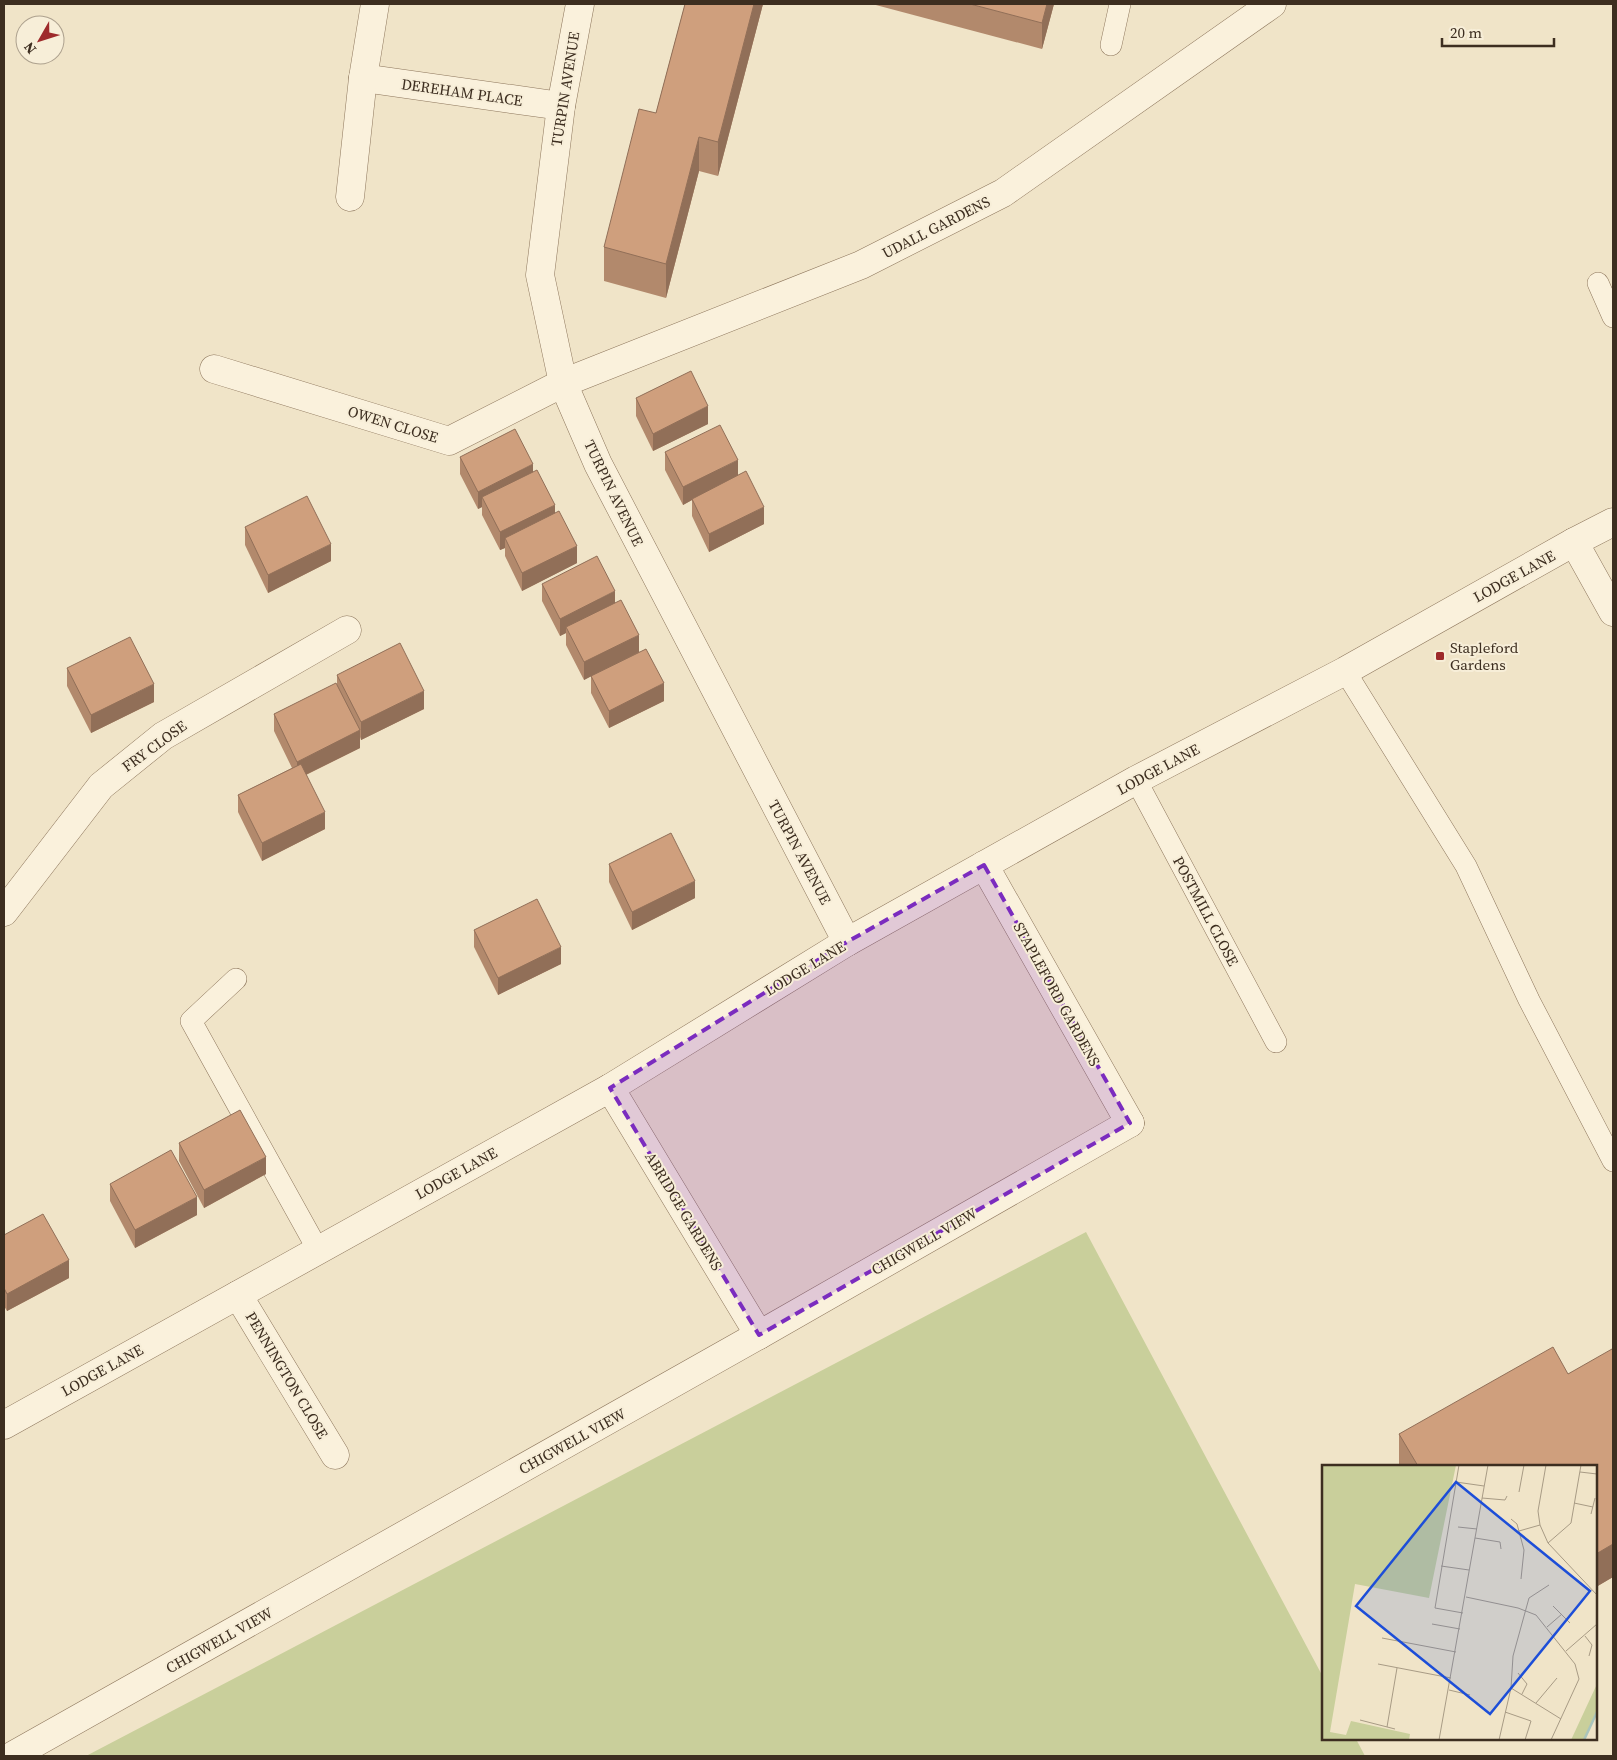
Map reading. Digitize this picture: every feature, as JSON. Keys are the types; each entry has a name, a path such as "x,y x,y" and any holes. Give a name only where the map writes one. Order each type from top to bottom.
{"street":[{"path":"350,197 363,78 375,4"},
{"name":"TURPIN AVENUE","path":"580,4 561,106 540,275 563,383 598,464 847,942"},
{"name":"UDALL GARDENS","path":"563,383 861,265 1003,193 1272,4"},
{"name":"DEREHAM PLACE","path":"363,78 561,106"},
{"name":"OWEN CLOSE","path":"214,369 449,441 563,383"},
{"name":"LODGE LANE","path":"4,1425 610,1088 847,942 984,865 1136,780 1345,671 1613,522"},
{"path":"1574,542 1613,612"},
{"name":"FRY CLOSE","path":"4,912 101,786 163,736 347,630"},
{"name":"STAPLEFORD GARDENS","path":"984,865 1130,1123"},
{"name":"ABRIDGE GARDENS","path":"610,1088 759,1335"},
{"name":"CHIGWELL VIEW","path":"12,1756 759,1335 1130,1123"},
{"name":"PENNINGTON CLOSE","path":"238,1295 335,1455"}],"lane":[{"path":"1111,45 1120,4"},
{"path":"1598,282 1613,317"},
{"path":"1345,671 1466,866 1529,1000 1613,1161"},
{"name":"POSTMILL CLOSE","path":"1136,780 1276,1042"},
{"path":"236,979 191,1021 318,1250"}],"highlighted area":[{"path":"984,865 1130,1123 759,1335 610,1088 847,942"}],"green space":[{"path":"1086,1232 1322,1675 1322,1740 1357,1740 1365,1756 86,1756"}],"building":[{"path":"685,4 754,4 718,142 699,137 666,264 604,247 639,109 656,113"},
{"path":"970,4 1047,4 1042,23"},
{"path":"691,371 708,406 653,434 636,398"},
{"path":"720,425 738,460 683,487 665,452"},
{"path":"515,429 533,464 478,492 460,457"},
{"path":"537,470 555,505 500,532 482,497"},
{"path":"746,471 764,507 709,534 692,499"},
{"path":"307,496 331,544 268,575 245,527"},
{"path":"559,511 577,546 522,573 505,538"},
{"path":"597,556 615,591 560,619 542,584"},
{"path":"621,600 639,635 584,662 566,627"},
{"path":"130,637 154,684 91,715 67,668"},
{"path":"400,643 424,691 361,722 337,675"},
{"path":"646,649 664,683 609,711 591,676"},
{"path":"336,683 360,730 297,762 274,714"},
{"path":"301,764 325,812 262,843 238,795"},
{"path":"671,833 695,881 632,912 609,864"},
{"path":"537,899 561,947 498,978 474,930"},
{"path":"240,1110 266,1157 204,1190 179,1143"},
{"path":"171,1150 197,1197 135,1230 110,1184"},
{"path":"43,1214 69,1260 7,1294 4,1288 4,1235"},
{"path":"1553,1347 1568,1374 1612,1349 1613,1544 1597,1553 1597,1465 1417,1465 1399,1434"}],"place":[{"name":"Stapleford Gardens","path":"1440,656"}]}
